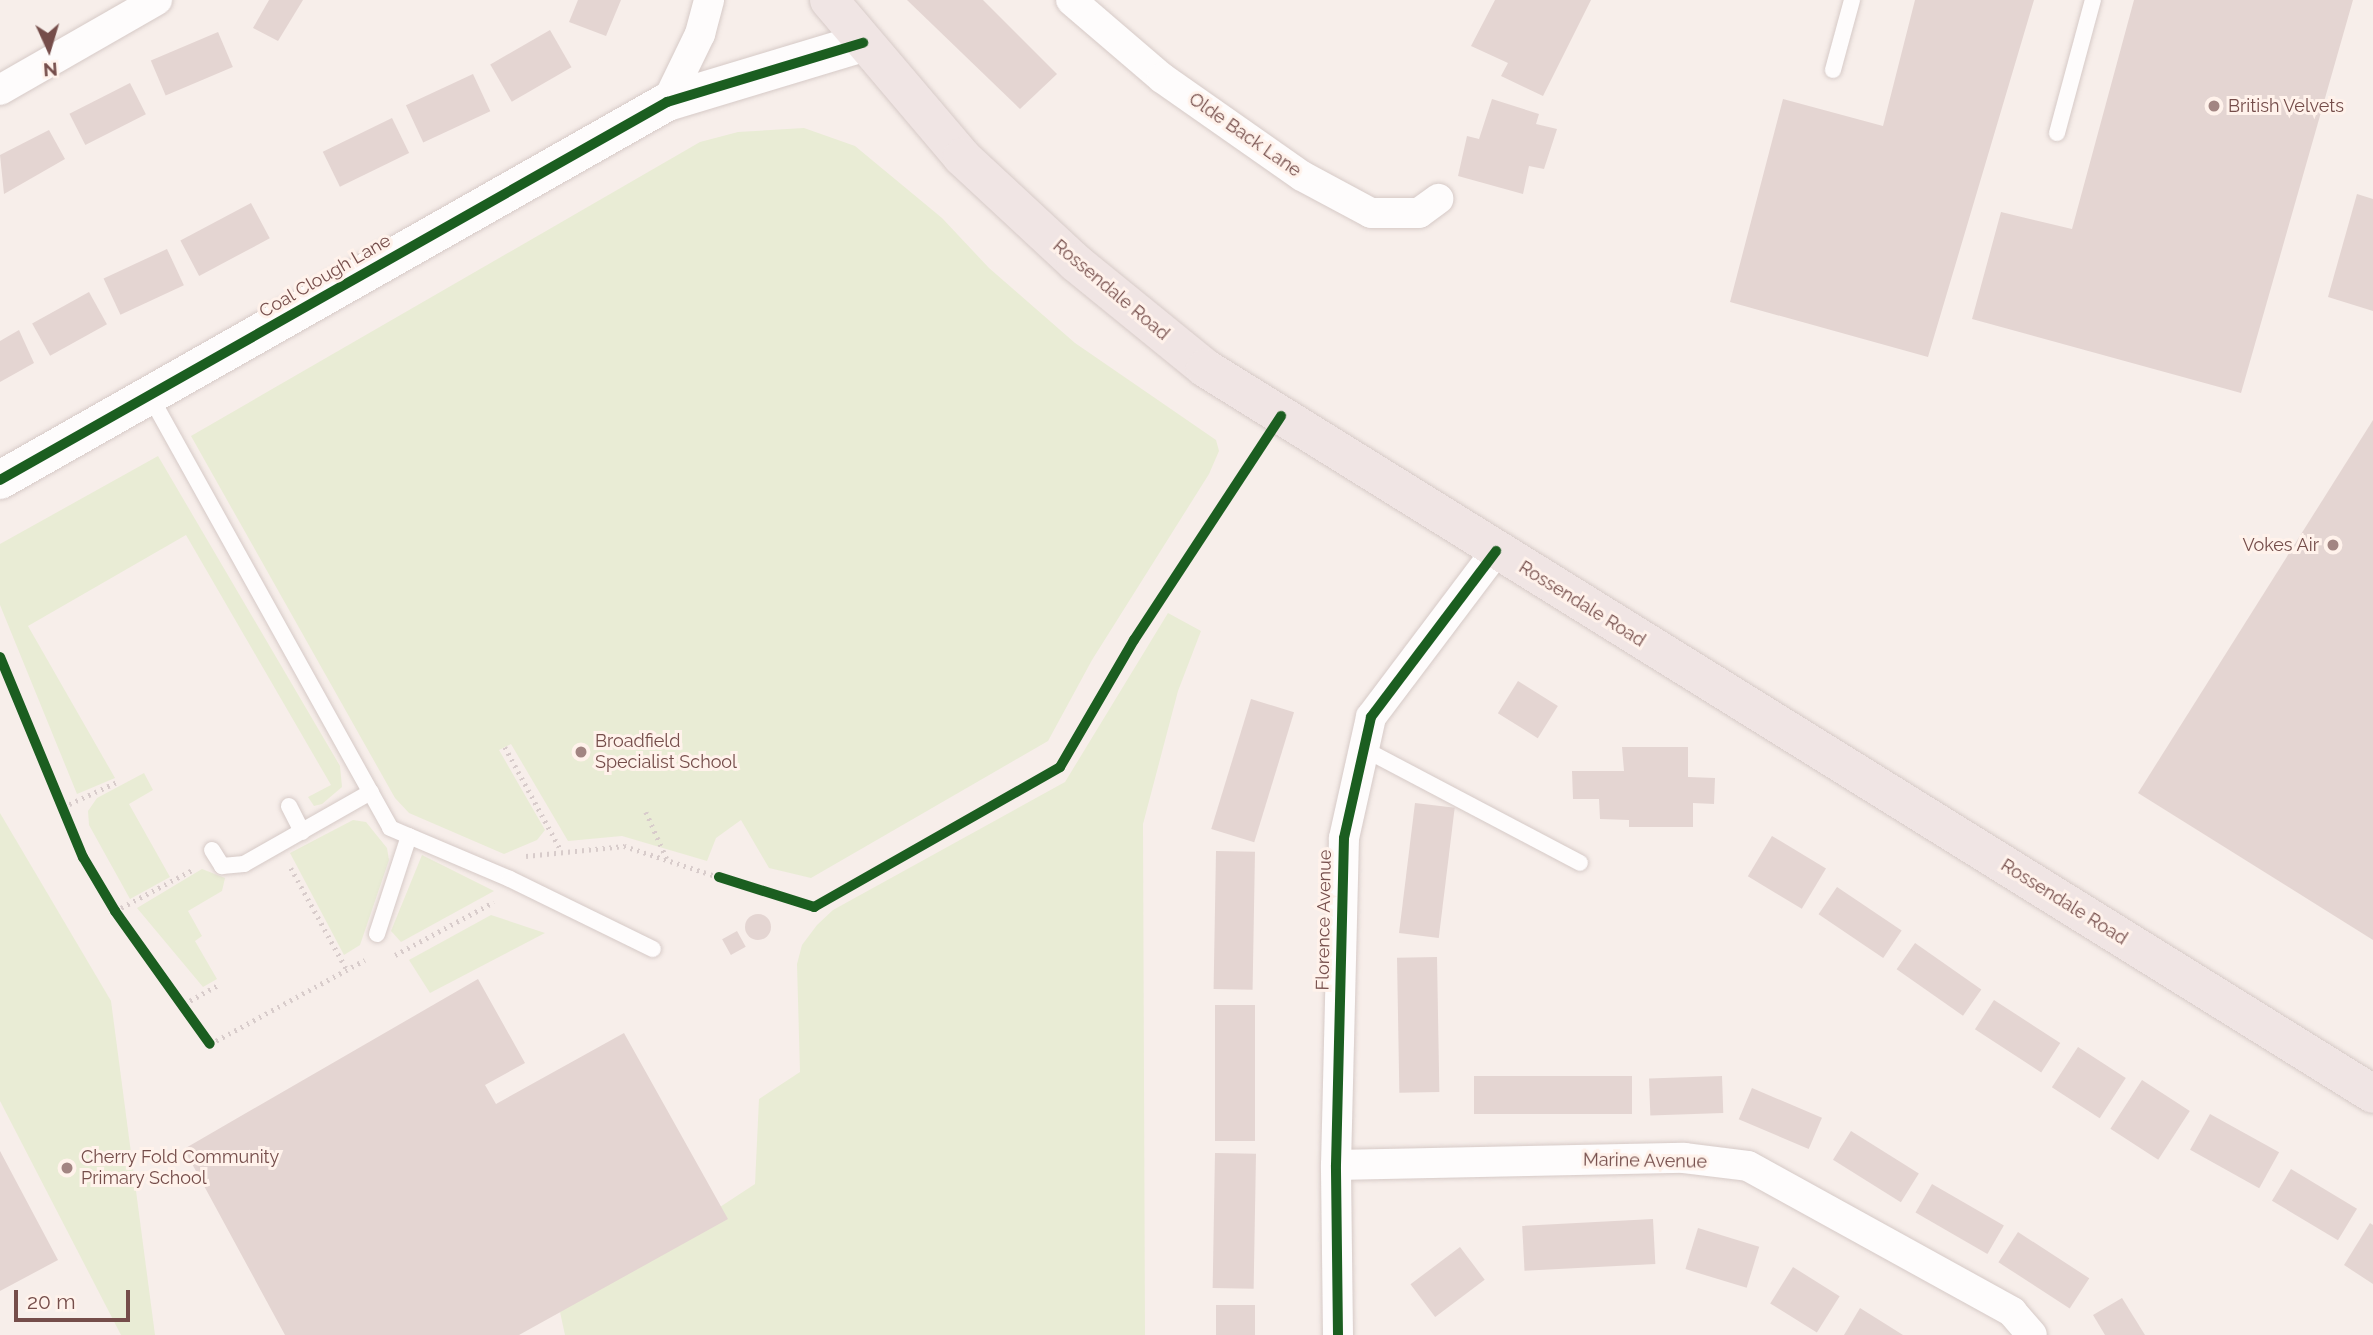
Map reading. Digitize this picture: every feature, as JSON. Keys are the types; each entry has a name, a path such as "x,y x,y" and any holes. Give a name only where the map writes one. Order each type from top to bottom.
{"highway":[{"name":"Rossendale Road","path":"829,0 962,157 1076,263 1205,368 2373,1094"}],"street":[{"path":"0,90 157,0"},
{"path":"667,102 700,34 709,0"},
{"name":"Olde Back Lane","path":"1071,0 1162,78 1302,176 1348,201 1371,213 1407,213 1419,212 1438,199"},
{"name":"Coal Clough Lane","path":"0,480 667,102 863,43"},
{"name":"Florence Avenue","path":"1338,1335 1336,1165 1344,838 1371,717 1496,551"},
{"name":"Marine Avenue","path":"1336,1165 1684,1158 1748,1166 2012,1312 2032,1335"}],"lane":[{"path":"1833,69 1852,0"},
{"path":"2057,133 2093,0"},
{"path":"150,396 390,828 510,879 653,949"},
{"path":"1364,749 1580,863"},
{"path":"214,854 222,866 233,867 279,845 371,792"},
{"path":"289,806 302,832"},
{"path":"377,933 409,836"}],"path":[{"path":"505,747 562,852"},
{"path":"68,820 61,802 117,782"},
{"path":"646,812 668,860"},
{"path":"279,845 346,968"},
{"path":"520,856 624,846 731,881"},
{"path":"115,911 214,854"},
{"path":"392,956 402,954 501,898"},
{"path":"109,901 123,922"},
{"path":"207,1039 346,968 370,959"},
{"path":"184,1004 220,984"},
{"path":"176,994 190,1014"}],"green space":[{"path":"804,128 855,146 942,218 989,268 1075,343 1216,440 1219,451 1209,474 1092,660 1048,741 811,878 769,868 741,820 716,838 707,861 622,836 568,841 511,744 499,750 545,830 537,840 504,854 409,813 395,798 191,436 700,142 738,132"},
{"path":"158,456 340,766 342,787 322,804 314,806 308,797 331,785 186,535 28,626 115,778 77,794 0,605 0,544"},
{"path":"1168,613 1201,631 1178,691 1143,824 1145,1335 565,1335 560,1312 755,1184 759,1099 800,1072 797,964 802,945 817,925 833,910 1065,782"},
{"path":"144,773 153,790 129,804 170,877 130,899 89,825 88,811 97,798"},
{"name":"Cherry Fold Community Primary School","path":"0,813 111,1001 155,1335 121,1335 0,1101"},
{"path":"353,820 366,822 387,848 389,860 360,945 344,955 290,853"},
{"path":"422,855 494,891 401,942 391,931"},
{"path":"202,869 225,878 222,891 188,911 202,936 195,941 217,979 203,987 137,908"},
{"path":"491,915 545,933 430,993 409,960"}],"building":[{"path":"269,0 303,0 278,41 253,28"},
{"path":"578,0 621,0 606,36 569,22"},
{"path":"907,0 983,0 1057,74 1020,109"},
{"path":"1495,0 1591,0 1543,96 1501,76 1508,63 1471,46"},
{"path":"1915,0 2034,0 1928,357 1730,302 1783,99 1883,126"},
{"name":"British Velvets","path":"2134,0 2353,0 2241,393 1972,319 2001,212 2072,229"},
{"path":"550,30 572,67 512,102 490,65"},
{"path":"218,32 233,67 166,96 151,61"},
{"path":"473,74 490,111 423,142 406,105"},
{"path":"130,83 146,114 85,145 69,114"},
{"path":"1492,99 1539,114 1536,124 1557,129 1544,169 1529,166 1523,194 1458,176 1467,136 1479,139"},
{"path":"392,118 409,153 340,187 323,152"},
{"path":"49,130 65,159 4,194 0,155"},
{"path":"2357,194 2373,199 2373,311 2328,297"},
{"path":"251,203 270,238 199,276 180,241"},
{"path":"167,249 184,285 120,315 104,279"},
{"path":"89,292 107,324 50,356 32,324"},
{"path":"19,330 34,363 0,382 0,341"},
{"path":"2373,420 2373,940 2138,793"},
{"path":"1518,681 1558,706 1538,738 1498,713"},
{"path":"1251,699 1294,712 1254,842 1211,829"},
{"path":"1622,747 1688,747 1688,777 1715,778 1714,804 1693,803 1693,827 1629,827 1629,820 1600,819 1599,799 1573,799 1572,771 1624,771"},
{"path":"1415,803 1455,808 1439,938 1399,933"},
{"path":"1772,836 1826,868 1802,909 1748,876"},
{"path":"1216,851 1255,852 1253,990 1214,989"},
{"path":"1837,887 1902,931 1883,958 1819,914"},
{"path":"758,914 767,918 771,927 767,936 758,940 749,936 745,927 749,918"},
{"path":"737,931 746,947 731,955 722,939"},
{"path":"1915,943 1981,989 1963,1016 1897,969"},
{"path":"1437,957 1439,1092 1399,1093 1397,958"},
{"path":"478,979 525,1063 485,1085 496,1104 624,1033 728,1219 519,1335 285,1335 184,1149"},
{"path":"1994,1000 2060,1043 2041,1072 1975,1029"},
{"path":"1215,1005 1255,1005 1255,1141 1215,1141"},
{"path":"2078,1047 2126,1078 2100,1118 2052,1087"},
{"path":"1474,1076 1632,1076 1632,1114 1474,1114"},
{"path":"1722,1076 1723,1113 1650,1116 1649,1079"},
{"path":"2142,1080 2190,1111 2158,1160 2110,1129"},
{"path":"1752,1088 1822,1118 1809,1149 1739,1119"},
{"path":"2210,1114 2279,1152 2259,1188 2190,1150"},
{"path":"1851,1131 1919,1173 1901,1202 1833,1160"},
{"path":"0,1151 58,1260 0,1291"},
{"path":"1215,1153 1256,1154 1254,1289 1213,1288"},
{"path":"2291,1169 2357,1209 2338,1240 2272,1201"},
{"path":"1932,1184 2004,1226 1987,1254 1916,1213"},
{"path":"1653,1219 1655,1264 1525,1271 1522,1226"},
{"path":"2370,1223 2373,1225 2373,1284 2344,1265"},
{"path":"1698,1228 1759,1247 1747,1288 1685,1269"},
{"path":"2018,1232 2089,1278 2070,1308 1998,1262"},
{"path":"1460,1247 1485,1280 1435,1317 1410,1284"},
{"path":"1793,1267 1840,1296 1817,1333 1770,1303"},
{"path":"2122,1298 2145,1335 2105,1335 2093,1315"},
{"path":"1216,1305 1255,1305 1255,1335 1216,1335"},
{"path":"1860,1308 1903,1335 1844,1335"}],"cycle path":[{"path":"0,480 667,102 863,43"},
{"path":"719,877 814,907 1060,767 1134,640 1281,416"},
{"path":"1338,1335 1336,1165 1344,838 1371,717 1496,551"},
{"path":"0,657 83,857 115,911 210,1044"}],"place":[{"name":"British Velvets","path":"2214,106"},
{"name":"Vokes Air","path":"2333,545"},
{"name":"Broadfield Specialist School","path":"581,752"},
{"name":"Cherry Fold Community Primary School","path":"67,1168"}]}
